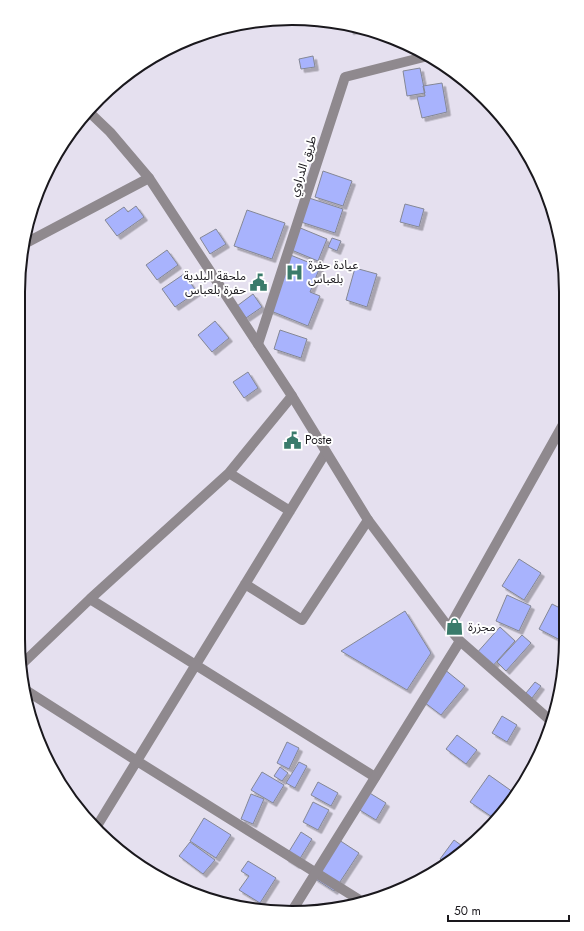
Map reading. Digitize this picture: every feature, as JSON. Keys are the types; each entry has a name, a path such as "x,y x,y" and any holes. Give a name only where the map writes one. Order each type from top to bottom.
{"street":[{"name":"طريق الدراوي","path":"258,344 345,77 420,58"},
{"path":"92,115 110,132 149,178 292,396 368,520 449,628 460,641 547,718"},
{"path":"30,241 149,178"},
{"path":"26,660 90,599 229,473 292,396"},
{"path":"449,628 559,432"},
{"path":"99,823 326,452"},
{"path":"229,473 290,511"},
{"path":"245,584 302,620 368,520"},
{"path":"90,599 375,777"},
{"path":"295,906 460,641"},
{"path":"31,694 356,898"}],"building":[{"path":"313,56 315,67 301,69 299,59"},
{"path":"420,68 425,93 407,96 403,71"},
{"path":"442,83 447,112 422,118 417,97 425,96 423,86"},
{"path":"323,171 352,181 343,206 315,197"},
{"path":"309,198 343,209 335,233 301,222"},
{"path":"405,204 424,209 419,227 400,222"},
{"path":"136,206 144,217 117,236 105,220 124,207 128,212"},
{"path":"247,210 285,223 272,259 234,246"},
{"path":"298,227 327,239 318,261 289,249"},
{"path":"216,229 226,244 210,254 200,238"},
{"path":"332,238 341,241 337,251 328,247"},
{"path":"167,250 178,265 157,280 146,265"},
{"path":"288,254 320,267 310,292 320,296 308,326 266,309"},
{"path":"355,268 377,274 367,307 346,300"},
{"path":"184,274 197,292 175,307 162,289"},
{"path":"253,294 262,307 246,318 237,306"},
{"path":"215,321 229,338 212,352 198,335"},
{"path":"280,330 307,339 301,358 274,349"},
{"path":"248,372 258,388 244,398 233,382"},
{"path":"519,559 541,573 524,600 502,586"},
{"path":"507,595 531,606 519,631 496,621"},
{"path":"552,604 559,608 559,639 539,629"},
{"path":"405,611 431,653 407,690 341,651"},
{"path":"500,627 515,641 490,669 475,655"},
{"path":"522,635 531,643 506,671 497,662"},
{"path":"444,669 465,686 441,715 420,699"},
{"path":"535,682 541,686 532,698 526,693"},
{"path":"502,716 517,725 507,742 492,733"},
{"path":"457,735 477,750 466,764 446,749"},
{"path":"287,742 299,748 289,769 277,763"},
{"path":"299,762 307,766 295,788 286,783"},
{"path":"280,767 288,773 282,781 274,776"},
{"path":"262,772 284,785 273,803 251,790"},
{"path":"489,775 511,791 492,817 470,802"},
{"path":"318,782 338,793 331,806 311,795"},
{"path":"368,792 386,803 376,820 358,809"},
{"path":"251,794 264,799 253,824 241,819"},
{"path":"313,802 329,810 318,830 303,822"},
{"path":"204,818 231,835 216,858 190,841"},
{"path":"301,832 312,839 296,865 285,858"},
{"path":"339,840 359,853 334,891 314,878"},
{"path":"454,840 462,845 441,860 440,859"},
{"path":"190,842 215,860 203,874 179,856"},
{"path":"248,861 276,878 260,903 239,890 249,876 241,871"}],"place":[{"name":"عيادة حفرة بلعباس","path":"295,272"},
{"name":"ملحقة البلدية حفرة بلعباس","path":"259,283"},
{"name":"Poste","path":"292,440"},
{"name":"مجزرة","path":"455,627"}]}
